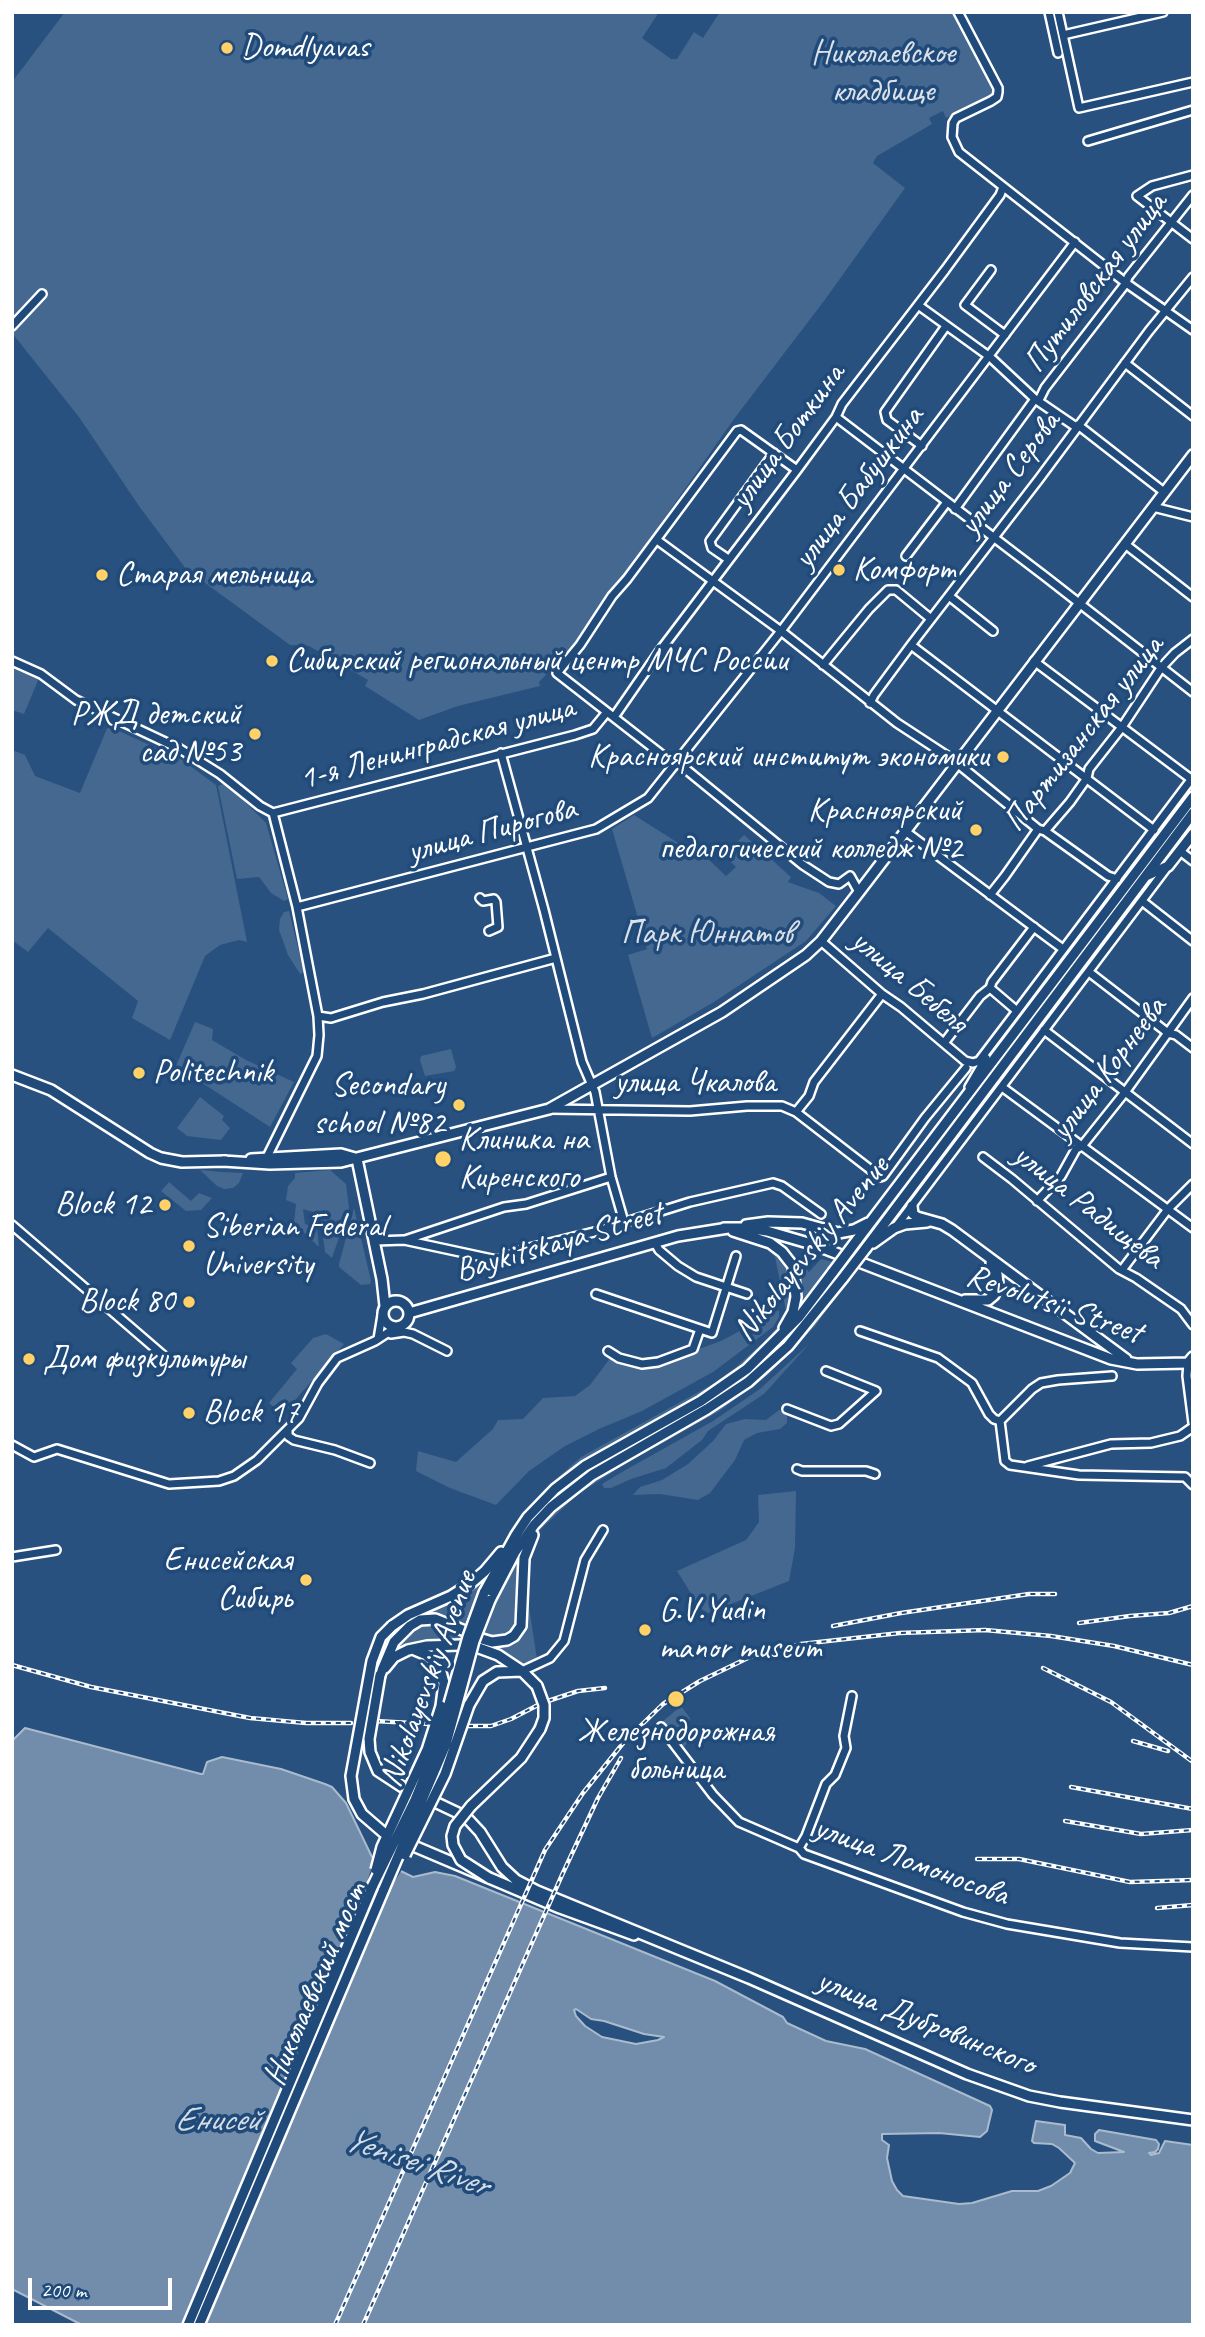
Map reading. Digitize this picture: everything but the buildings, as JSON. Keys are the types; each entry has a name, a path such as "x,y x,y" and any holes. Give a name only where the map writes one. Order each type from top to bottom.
{"main road":[{"path":"223,1161 270,1164 341,1162 549,1109 722,1012 806,955 821,941 859,892 1192,457"},
{"name":"Nikolayevskiy Avenue","path":"373,1885 415,1800 437,1746 468,1637 516,1535 541,1503 569,1478 709,1396 747,1369 799,1317 1193,797"},
{"name":"Nikolayevskiy Avenue","path":"384,1889 446,1744 487,1596 534,1525 551,1507 592,1475 707,1409 747,1382 788,1346 866,1248 1193,813"},
{"path":"1144,877 1168,866 1193,834"},
{"path":"12,1075 59,1095 161,1158 183,1162 341,1154 357,1159"},
{"path":"357,1159 382,1279 385,1322 395,1328 405,1324 409,1313 404,1304 396,1301 382,1279"},
{"path":"912,1206 913,1214 929,1222"},
{"path":"724,1228 768,1222 802,1223 845,1233 875,1218"},
{"path":"866,1248 894,1228 905,1224 942,1224 1119,1356 1137,1364"},
{"path":"724,1228 770,1243 782,1252 793,1266 796,1297 793,1312 774,1343"},
{"name":"Baykitskaya Street","path":"409,1313 655,1242 724,1228"},
{"name":"Revolutsii Street","path":"724,1228 747,1228 785,1235 838,1253 1111,1360 1137,1364 1191,1361"},
{"path":"949,1298 981,1301 994,1295 998,1284 997,1274 989,1259"},
{"path":"384,1311 396,1301"},
{"path":"489,1878 461,1860 453,1845 455,1826 471,1806 521,1758 540,1729 544,1718 544,1705 537,1686 522,1671 481,1643 507,1640 518,1632 521,1626 526,1548 551,1507"},
{"path":"383,1833 362,1814 354,1799 351,1776 372,1661 381,1637 391,1626 408,1615 451,1596 476,1580 516,1535"},
{"path":"404,1788 378,1772 370,1752 369,1739 380,1675 394,1642 410,1626 427,1619 444,1621 465,1631"},
{"path":"380,1675 394,1657 409,1651 427,1646 461,1644"},
{"name":"Николаевский мост","path":"188,2325 373,1885 382,1847 427,1749 441,1706 444,1676 434,1658 409,1651"},
{"name":"Николаевский мост","path":"199,2325 384,1889 416,1835 445,1774 475,1691 491,1675 522,1671"},
{"path":"437,1803 462,1815 480,1832 502,1867 516,1880 650,1938"},
{"path":"416,1847 616,1930 650,1938"},
{"name":"улица Дубровинского","path":"650,1938 750,1978 1000,2087 1060,2102 1193,2120"}],"street":[{"path":"958,12 998,88 997,97 956,118 953,123 952,137 962,155 1126,283 1193,330"},
{"path":"1049,12 1058,53"},
{"path":"1058,12 1079,108 1193,82"},
{"path":"1063,35 1163,12"},
{"path":"1088,141 1193,110"},
{"path":"1193,175 1152,186 1137,196 1193,239"},
{"name":"улица Боткина","path":"610,715 797,470 836,417 842,404 1000,195 1003,187"},
{"name":"Путиловская улица","path":"956,509 1128,277 1193,195"},
{"name":"улица Бабушкина","path":"676,763 781,631 1075,242"},
{"path":"990,270 965,305 1005,335"},
{"name":"улица Серова","path":"870,703 1077,426 1193,277"},
{"path":"12,326 42,294"},
{"path":"918,305 990,357 1037,400 1077,426 1164,492"},
{"path":"922,446 887,419 885,412 946,326"},
{"path":"1125,363 1193,416"},
{"path":"836,417 1193,692"},
{"path":"797,470 741,430 737,431 557,673 676,763 803,865 829,882 839,884 850,876 859,892"},
{"path":"728,559 712,548 710,541 774,453"},
{"path":"906,556 947,502"},
{"path":"1153,508 1193,517"},
{"path":"657,540 781,631 870,703 957,763 1041,830 1108,876 1117,879"},
{"path":"1125,544 1193,597"},
{"path":"823,665 869,608 888,590 896,590 931,619"},
{"path":"949,596 993,631"},
{"name":"Партизанская улица","path":"990,895 1041,830 1087,778 1089,769 1122,727 1161,668 1193,639"},
{"path":"911,645 1154,830"},
{"path":"12,661 41,674 76,700 180,749 220,774 273,814 297,907 318,1016 317,1056 267,1157"},
{"path":"966,1064 979,1061 1192,778 1034,661"},
{"name":"1-я Ленинградская улица","path":"273,814 593,729 610,715"},
{"name":"улица Чкалова","path":"500,753 582,1062 593,1085 598,1109 690,1111 782,1106 796,1112 877,1176 883,1176 966,1064"},
{"name":"улица Пирогова","path":"297,907 596,829 648,798 676,763"},
{"path":"905,831 1063,949"},
{"path":"1180,851 1193,861"},
{"path":"894,1228 1168,866"},
{"path":"480,898 483,901 494,899 496,902 498,927 489,931"},
{"path":"1142,901 1193,941"},
{"path":"1086,939 1089,916"},
{"path":"944,1043 980,996 990,988 1034,927"},
{"name":"улица Бебеля","path":"821,941 966,1064"},
{"path":"318,1016 331,1018 556,958"},
{"path":"1088,972 1168,1033 1176,1035 1193,1048"},
{"path":"990,988 1017,1011"},
{"path":"796,1112 809,1096 814,1083 882,994"},
{"name":"улица Корнеева","path":"1037,1201 1061,1176 1076,1149 1082,1146 1126,1091 1193,998"},
{"path":"958,1108 980,1065 1010,1027 1017,1011"},
{"path":"1045,1030 1193,1144"},
{"path":"1002,1087 1075,1144 1082,1146 1193,1228"},
{"path":"549,1109 598,1109 611,1178 624,1222"},
{"name":"улица Радищева","path":"983,1157 1122,1270 1181,1309 1193,1325"},
{"path":"404,1240 504,1207 526,1204 611,1178"},
{"path":"374,1241 404,1240 497,1260 525,1249 690,1202 773,1182 821,1214"},
{"path":"1122,1270 1168,1209 1193,1184"},
{"path":"12,1225 170,1363"},
{"path":"655,1242 659,1250 696,1277 747,1294"},
{"path":"596,1294 712,1333 736,1256"},
{"path":"378,1339 384,1311"},
{"path":"378,1339 395,1328"},
{"path":"608,1351 619,1358 642,1364 658,1362 693,1349 700,1329"},
{"path":"860,1331 938,1358 972,1383 989,1414 1000,1421"},
{"path":"12,1446 34,1457 57,1449 169,1484 219,1481 234,1476 257,1460 299,1418 318,1383 337,1359 394,1332 413,1334 447,1351"},
{"path":"1023,1467 1111,1444 1151,1443 1180,1436 1193,1425 1187,1376 1191,1361"},
{"path":"787,1409 831,1426 839,1424 876,1391 827,1371"},
{"path":"1000,1421 1041,1382 1112,1376"},
{"path":"1000,1421 1003,1456 1010,1465 1079,1475 1185,1477 1193,1485"},
{"path":"288,1429 288,1436 294,1440 335,1450 370,1463"},
{"path":"797,1469 866,1471 874,1474"},
{"path":"522,1671 550,1658 564,1641 586,1560 603,1530"},
{"path":"12,1556 56,1550"},
{"path":"799,1848 825,1784 835,1775 846,1748 844,1736 852,1696"},
{"name":"улица Ломоносова","path":"661,1727 713,1795 739,1822 799,1848 804,1854 986,1919 1121,1943 1193,1947"}],"green space":[{"name":"Николаевское кладбище","path":"65,12 659,12 642,38 671,59 677,59 694,32 703,38 720,12 952,12 995,91 990,97 946,118 943,111 929,118 932,124 877,156 873,163 905,188 824,301 734,419 593,615 578,642 539,682 540,686 458,706 419,720 365,686 368,680 309,646 290,645 186,569 139,506 79,417 12,333 12,82"},
{"path":"12,666 39,678 24,714 12,710"},
{"path":"108,726 182,760 216,785 247,942 239,940 220,945 205,956 170,1040 132,1018 138,1001 48,928 28,952 12,940 12,750 25,755 35,776 80,793"},
{"path":"223,784 266,823 288,899 284,901 271,893 259,877 237,879 218,786"},
{"path":"1193,784 1193,790 1094,921 1096,912"},
{"name":"Парк Юннатов","path":"634,815 702,858 705,856 726,876 736,867 724,855 744,835 791,877 788,882 819,893 836,906 806,941 714,1002 652,1038 628,955 647,949 612,829"},
{"path":"1158,875 895,1222 890,1225 1151,877"},
{"path":"289,911 304,972 300,974 288,955 279,930 280,919 284,912"},
{"path":"195,1022 213,1029 212,1040 246,1060 294,1082 270,1127 176,1066"},
{"path":"451,1049 456,1067 454,1071 425,1076 421,1056"},
{"path":"200,1097 224,1116 222,1120 230,1128 221,1140 187,1136 177,1128"},
{"path":"200,1170 243,1173 239,1183 233,1188 224,1189"},
{"path":"330,1170 346,1184 349,1208 332,1258 325,1252 320,1214 303,1209 305,1224 317,1228 319,1247 294,1223 296,1204 286,1200 288,1186 295,1178 295,1173"},
{"path":"169,1182 191,1201 199,1193 212,1198 201,1210 186,1211 161,1191"},
{"path":"354,1208 370,1284 361,1285 339,1267"},
{"path":"768,1245 775,1249 789,1267 792,1290 790,1315 773,1336 739,1369 715,1386 589,1458 557,1480 537,1499 581,1457 713,1384 766,1340 781,1323 786,1311 775,1257 766,1248"},
{"path":"788,1253 809,1272 821,1259 833,1262 796,1313"},
{"path":"839,1293 816,1325 768,1375 718,1412 630,1461 578,1494 541,1529 528,1562 529,1607 537,1659 520,1664 479,1644 479,1641 490,1645 508,1645 515,1642 524,1631 527,1621 526,1565 535,1537 542,1526 561,1505 602,1474 717,1409 755,1382 793,1348"},
{"path":"779,1310 779,1317 773,1327 713,1372 642,1411 565,1446 529,1471 496,1505 450,1488 416,1471 418,1451 456,1462 493,1429 498,1420 523,1419 543,1398 575,1396 590,1385 611,1357 644,1369 721,1341"},
{"path":"326,1334 344,1344 283,1414 269,1403 297,1369 291,1363 313,1338"},
{"path":"810,1343 764,1394 708,1431 702,1440 666,1468 611,1488 604,1488 602,1484 713,1421 760,1389"},
{"path":"779,1410 787,1413 787,1423 780,1429 757,1433 744,1440 735,1460 710,1493 698,1500 660,1494 633,1495 640,1487 662,1480 688,1464 713,1441 726,1424 745,1419 766,1420"},
{"path":"796,1491 795,1548 789,1581 708,1613 700,1608 677,1571 746,1540 759,1522 758,1495"},
{"path":"522,1548 518,1621 510,1634 503,1637 484,1635 505,1577"},
{"path":"488,1574 466,1625 441,1615 420,1614"},
{"path":"423,1624 445,1626 463,1634 461,1641 423,1642 401,1646 400,1643 408,1632"},
{"path":"681,1706 690,1718 687,1743 683,1748 662,1722"}],"water":[{"name":"Енисей","path":"25,1728 201,1774 207,1762 222,1757 281,1769 325,1784 332,1787 346,1803 372,1857 413,1877 435,1872 455,1876 715,1981 783,2017 787,2023 826,2041 865,2049 990,2106 992,2110 987,2131 980,2137 939,2133 882,2134 882,2140 889,2145 887,2158 892,2181 903,2196 959,2204 972,2203 1012,2191 1038,2191 1051,2186 1070,2173 1075,2163 1052,2144 1032,2141 1036,2121 1065,2125 1065,2135 1081,2138 1098,2153 1124,2152 1095,2141 1095,2134 1099,2130 1156,2140 1158,2149 1149,2153 1151,2155 1159,2153 1165,2141 1193,2145 1193,2325 82,2325 12,2289 12,1741","holes":["574,2010 591,2019 644,2034 664,2037 636,2044 602,2037 585,2026"]}],"pier":[{"path":"376,1854 403,1868 389,1890 206,2325 181,2325 367,1882"}],"railway":[{"path":"833,1626 1029,1594 1055,1594"},
{"path":"1079,1623 1169,1613 1193,1606"},
{"path":"335,2325 545,1850 583,1793 624,1742 663,1704 700,1681 752,1656 801,1644 900,1633 985,1630 1051,1636 1114,1646 1193,1665"},
{"path":"12,1665 91,1687 250,1718 306,1723 351,1723"},
{"path":"1043,1668 1111,1702 1193,1762"},
{"path":"548,1701 578,1691 605,1688"},
{"path":"468,1726 491,1726 538,1705"},
{"path":"375,1721 430,1724"},
{"path":"1133,1741 1168,1751"},
{"path":"363,2325 562,1875 598,1798 621,1758"},
{"path":"1071,1787 1193,1809"},
{"path":"1065,1821 1141,1834 1193,1830"},
{"path":"977,1859 1019,1859 1130,1882 1193,1880"},
{"path":"1157,1908 1193,1905"}],"place":[{"name":"Domdlyavas","path":"227,48"},
{"name":"Комфорт","path":"839,570"},
{"name":"Старая мельница","path":"102,575"},
{"name":"Сибирский региональный центр МЧС России","path":"272,661"},
{"name":"РЖД детский сад №53","path":"255,734"},
{"name":"Красноярский институт экономики","path":"1003,757"},
{"name":"Красноярский педагогический колледж №2","path":"976,830"},
{"name":"Politechnik","path":"139,1073"},
{"name":"Secondary school №82","path":"459,1105"},
{"name":"Клиника на Киренского","path":"443,1159"},
{"name":"Block 12","path":"165,1205"},
{"name":"Siberian Federal University","path":"189,1246"},
{"name":"Block 80","path":"189,1302"},
{"name":"Дом физкультуры","path":"29,1359"},
{"name":"Block 17","path":"189,1413"},
{"name":"Енисейская Сибирь","path":"306,1580"},
{"name":"G.V.Yudin manor museum","path":"645,1630"},
{"name":"Железнодорожная больница","path":"676,1699"}],"water label":[{"name":"Yenisei River","path":"416,2163"}]}
